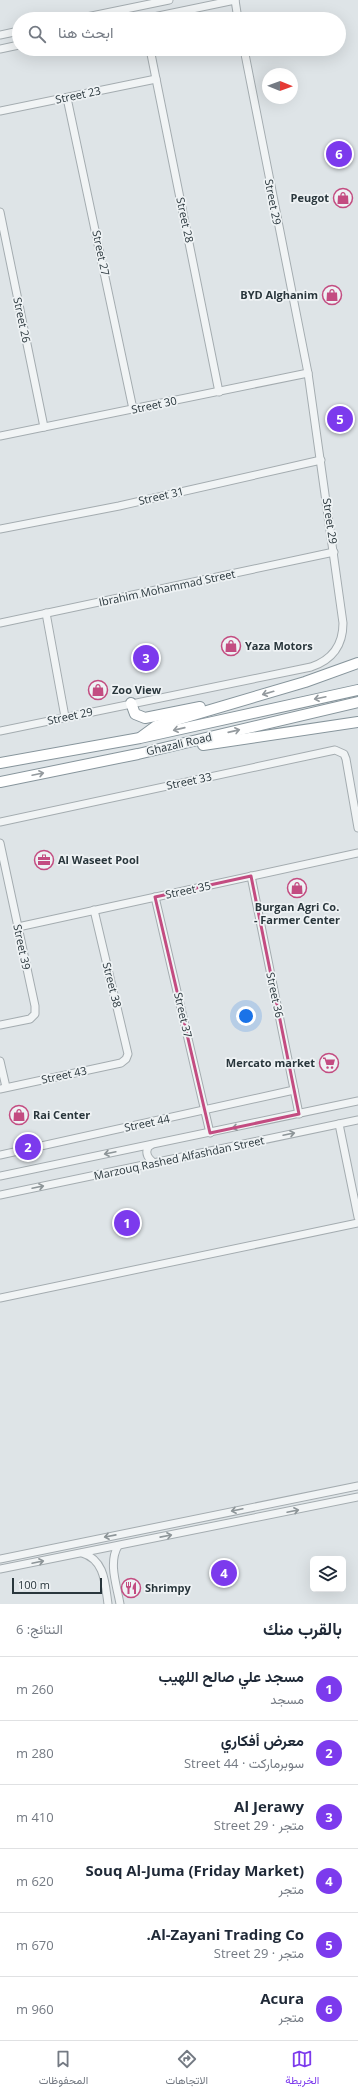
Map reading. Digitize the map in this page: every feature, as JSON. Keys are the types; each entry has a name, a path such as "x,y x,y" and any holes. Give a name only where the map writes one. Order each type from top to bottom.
{"highway":[{"path":"140,738 156,726 305,682 358,663"},
{"name":"Ghazali Road","path":"0,762 140,738 358,690"},
{"name":"Ghazali Road","path":"0,782 138,754 358,702"},
{"path":"131,704 135,714 145,718 200,707 224,705"},
{"path":"138,754 358,723"}],"street":[{"path":"110,12 169,0"},
{"path":"178,12 235,0 237,12"},
{"path":"0,35 12,32"},
{"path":"0,49 12,46"},
{"name":"Street 28","path":"151,56 219,392"},
{"name":"Street 29","path":"0,731 311,667 328,658 340,643 343,633 334,552 308,373 245,56"},
{"name":"Street 23","path":"0,111 156,79"},
{"name":"Street 27","path":"67,98 133,409"},
{"name":"Street 26","path":"0,212 44,427"},
{"name":"Street 30","path":"0,436 308,373"},
{"name":"Street 31","path":"0,529 119,506 321,460"},
{"name":"Ibrahim Mohammad Street","path":"0,623 334,552"},
{"path":"46,613 65,717"},
{"name":"Street 33","path":"0,822 330,750 340,751 346,759 358,828"},
{"name":"Street 39","path":"0,843 35,1006 35,1014 30,1019 0,1025"},
{"name":"Street 35","path":"18,927 358,853"},
{"name":"Street 36","path":"251,876 299,1114"},
{"name":"Street 37","path":"155,897 210,1132"},
{"name":"Street 38","path":"94,910 128,1054 126,1059"},
{"name":"Street 43","path":"3,1088 121,1063 126,1059"},
{"path":"0,1061 3,1088"},
{"name":"Street 44","path":"0,1156 294,1090"},
{"name":"Marzouq Rashed Alfashdan Street","path":"0,1176 358,1101"},
{"name":"Marzouq Rashed Alfashdan Street","path":"0,1195 358,1120"},
{"path":"339,1124 358,1217"},
{"path":"152,1145 148,1147 146,1151 147,1156 154,1163"},
{"path":"0,1298 358,1224"},
{"path":"0,1558 358,1486"},
{"path":"0,1569 358,1497"},
{"path":"118,1546 114,1555 113,1564 120,1604"},
{"path":"81,1553 96,1560 101,1567 108,1604"}],"highlighted area":[{"path":"251,876 299,1114 210,1133 155,897"}],"place":[{"name":"Acura","path":"339,154"},
{"name":"Peugot","path":"343,198"},
{"name":"BYD Alghanim","path":"332,295"},
{"name":"Al-Zayani Trading Co.","path":"340,419"},
{"name":"Yaza Motors","path":"231,646"},
{"name":"Al Jerawy","path":"146,658"},
{"name":"Zoo View","path":"98,690"},
{"name":"Al Waseet Pool","path":"44,860"},
{"name":"Burgan Agri Co. - Farmer Center","path":"297,888"},
{"name":"Mercato market","path":"329,1063"},
{"name":"Rai Center","path":"19,1115"},
{"name":"معرض أفكاري","path":"28,1147"},
{"name":"مسجد علي صالح اللهيب","path":"127,1223"},
{"name":"Souq Al-Juma (Friday Market)","path":"224,1573"},
{"name":"Shrimpy","path":"131,1588"}]}
